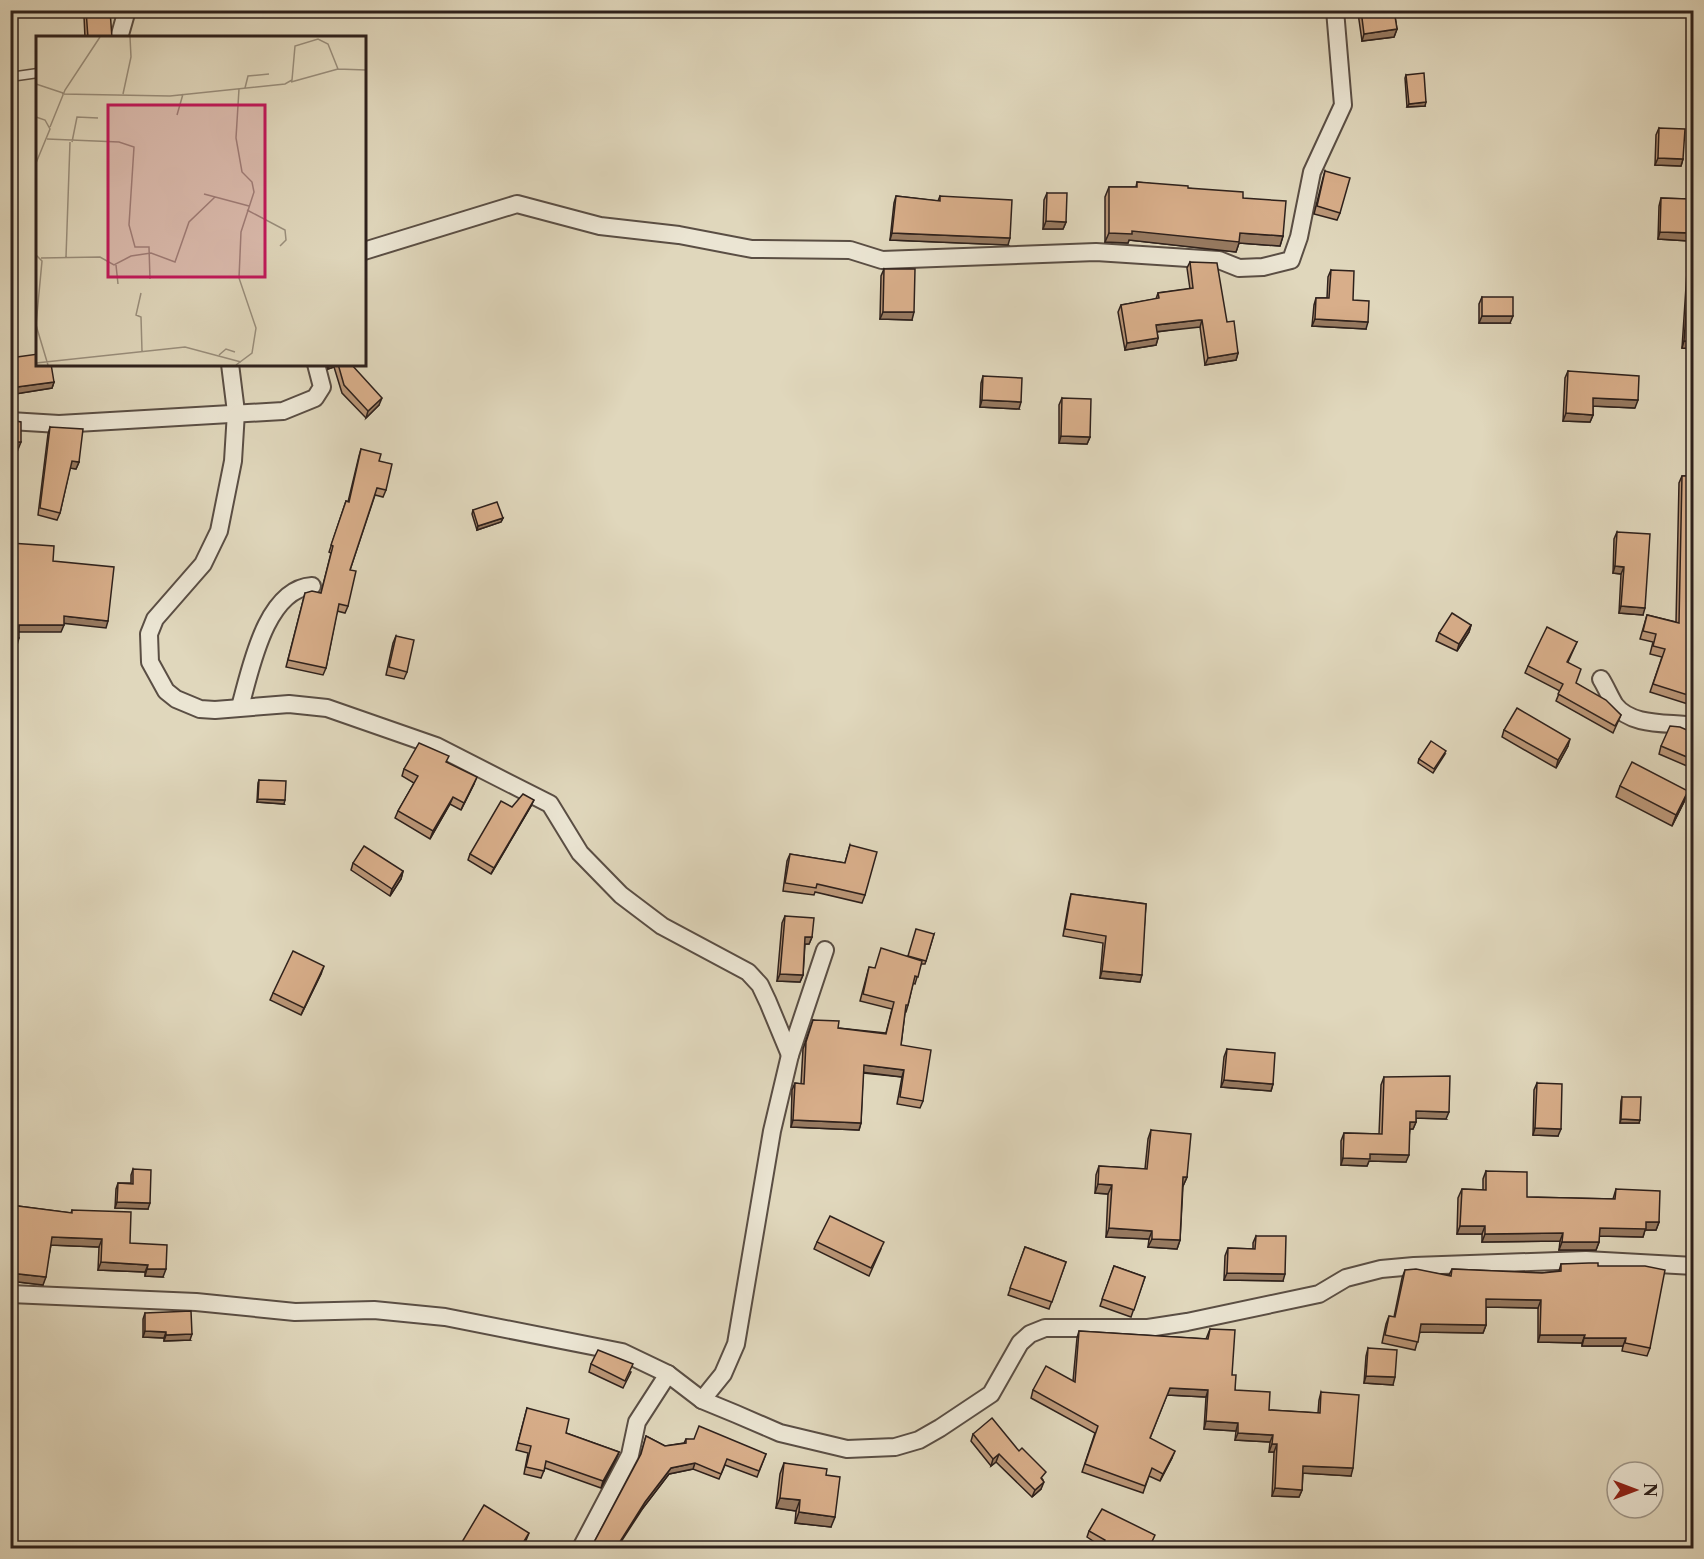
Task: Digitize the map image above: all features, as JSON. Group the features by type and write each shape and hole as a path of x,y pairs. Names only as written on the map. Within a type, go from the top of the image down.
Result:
{"street":[{"path":"120,36 127,10"},
{"path":"366,250 518,204 600,226 679,236 752,249 850,250 882,260 1096,252 1219,260 1239,268 1282,264 1291,260 1299,237 1312,172 1343,105 1335,10"},
{"path":"230,366 236,412 233,461 219,531 203,564 155,619 147,645 156,677 176,699 200,709 298,705 327,708 358,717 436,746 550,804 580,853 621,895 693,945 748,972 764,993 790,1055"},
{"path":"10,421 59,424 283,411 315,398 322,387 317,366"},
{"path":"240,707 260,636 284,598 312,586"},
{"path":"1602,679 1616,706 1630,715 1643,721 1694,726"},
{"path":"702,1400 723,1374 736,1344 771,1131 790,1055 825,950"},
{"path":"10,1294 196,1302 295,1312 374,1310 420,1313 622,1352 668,1374 702,1400 780,1433 847,1449 896,1447 919,1440 991,1394 1020,1343 1030,1334 1045,1328 1148,1328 1187,1322 1319,1294 1346,1278 1381,1269 1586,1260 1694,1266"},
{"path":"580,1548 630,1455 637,1422 668,1374"}],"lane":[{"path":"10,77 36,73"}],"building":[{"path":"86,10 110,10 112,36 88,36"},
{"path":"1361,10 1394,10 1397,29 1364,34"},
{"path":"1424,73 1426,102 1409,104 1406,75"},
{"path":"1659,128 1685,129 1683,159 1658,158"},
{"path":"1325,171 1350,178 1340,213 1317,206"},
{"path":"1690,176 1694,176 1694,341 1684,341 1692,233 1660,232 1661,198 1689,199"},
{"path":"1137,182 1243,192 1243,198 1286,201 1283,236 1240,233 1239,242 1132,231 1132,234 1109,233 1109,187 1137,187"},
{"path":"1047,193 1067,193 1066,222 1046,221"},
{"path":"896,196 940,201 940,196 1012,200 1010,238 892,233"},
{"path":"1190,262 1217,263 1227,322 1234,321 1238,353 1208,358 1202,320 1156,325 1158,338 1127,343 1121,305 1159,298 1158,293 1193,288"},
{"path":"884,269 915,269 914,312 883,312"},
{"path":"1331,270 1354,271 1353,300 1369,301 1368,322 1315,319 1316,298 1329,298"},
{"path":"1482,297 1513,297 1513,316 1482,316"},
{"path":"36,354 36,366 51,366 54,382 17,387 16,379 10,378 10,358"},
{"path":"339,366 353,366 382,398 368,411 344,385"},
{"path":"1568,371 1639,376 1638,400 1593,398 1593,415 1566,413"},
{"path":"983,376 1022,378 1021,402 982,400"},
{"path":"1062,398 1091,399 1090,437 1061,436"},
{"path":"10,420 21,422 21,442 10,442"},
{"path":"50,427 83,429 79,462 72,461 60,513 40,508"},
{"path":"361,449 381,454 379,461 392,464 386,490 377,488 350,570 356,571 348,606 339,604 326,668 288,660 305,593 312,591 321,593 333,546 331,545 346,501 349,502"},
{"path":"1682,476 1694,476 1694,697 1653,684 1665,649 1653,646 1656,634 1643,631 1647,615 1679,623"},
{"path":"497,502 503,518 478,526 473,510"},
{"path":"1617,532 1650,534 1645,608 1621,606 1624,567 1615,566"},
{"path":"10,543 54,546 53,561 114,567 108,621 64,616 64,625 19,625 19,638 10,638"},
{"path":"1452,613 1471,625 1459,644 1439,633"},
{"path":"1547,627 1577,642 1567,662 1581,669 1576,683 1606,700 1621,715 1615,726 1558,694 1563,684 1528,666"},
{"path":"396,636 414,640 407,672 389,667"},
{"path":"1517,708 1570,739 1558,760 1504,730"},
{"path":"1670,726 1680,727 1694,733 1694,760 1661,746"},
{"path":"1431,741 1446,751 1434,769 1419,759"},
{"path":"419,743 449,756 446,762 477,777 464,803 453,797 433,831 398,811 418,776 404,769"},
{"path":"1632,762 1688,791 1676,815 1620,786"},
{"path":"259,780 286,781 285,800 258,799"},
{"path":"523,794 534,800 494,868 470,854 501,801 512,807"},
{"path":"850,845 877,852 865,895 817,884 816,888 785,883 790,854 845,863"},
{"path":"364,846 403,871 392,889 353,863"},
{"path":"1071,894 1146,904 1142,975 1102,971 1106,936 1065,929"},
{"path":"785,916 814,918 812,937 805,937 803,975 780,974"},
{"path":"916,929 934,934 926,961 908,956"},
{"path":"881,948 922,961 918,977 915,976 908,1005 906,1005 901,1045 931,1050 923,1101 900,1097 904,1070 864,1065 861,1123 793,1120 795,1083 804,1084 806,1042 813,1020 839,1021 838,1028 886,1034 894,1002 863,994 869,967 875,968"},
{"path":"293,951 324,966 304,1008 273,993"},
{"path":"1227,1049 1275,1053 1273,1084 1224,1080"},
{"path":"1450,1076 1449,1112 1416,1111 1416,1122 1410,1122 1409,1155 1370,1154 1370,1159 1343,1158 1344,1133 1382,1134 1384,1077"},
{"path":"1537,1083 1562,1084 1561,1129 1535,1128"},
{"path":"1622,1097 1641,1097 1640,1120 1621,1119"},
{"path":"1151,1130 1191,1134 1187,1177 1183,1177 1180,1240 1152,1239 1152,1231 1109,1228 1112,1185 1098,1184 1099,1166 1147,1169"},
{"path":"133,1169 151,1170 150,1203 117,1202 118,1183 133,1184"},
{"path":"1486,1171 1527,1172 1527,1197 1615,1199 1616,1189 1660,1191 1659,1222 1646,1222 1646,1229 1600,1228 1599,1242 1562,1242 1563,1233 1485,1234 1485,1226 1460,1226 1462,1189 1486,1190"},
{"path":"10,1205 72,1213 72,1210 131,1212 130,1243 167,1245 166,1269 147,1269 148,1265 101,1262 102,1239 52,1237 46,1277 10,1273 15,1235 10,1235"},
{"path":"830,1216 884,1242 871,1268 817,1242"},
{"path":"1256,1236 1286,1236 1285,1274 1227,1273 1228,1248 1255,1249"},
{"path":"1025,1247 1066,1262 1052,1302 1010,1288"},
{"path":"1598,1263 1598,1266 1645,1266 1665,1270 1650,1348 1625,1343 1626,1338 1540,1335 1541,1300 1486,1299 1486,1325 1421,1324 1418,1342 1385,1335 1389,1316 1395,1317 1405,1270 1416,1269 1451,1276 1452,1269 1542,1273 1561,1271 1561,1264"},
{"path":"1114,1266 1145,1277 1134,1310 1102,1299"},
{"path":"191,1311 192,1334 166,1335 166,1332 145,1331 145,1313"},
{"path":"1210,1329 1235,1330 1232,1375 1236,1375 1235,1390 1270,1392 1269,1410 1320,1413 1321,1392 1359,1395 1353,1468 1303,1466 1302,1490 1275,1488 1277,1444 1272,1444 1273,1435 1238,1433 1238,1423 1206,1421 1208,1390 1170,1388 1150,1438 1175,1451 1163,1474 1152,1468 1145,1486 1085,1464 1098,1426 1033,1390 1046,1366 1075,1382 1079,1331 1208,1339"},
{"path":"1368,1348 1397,1350 1395,1377 1366,1376"},
{"path":"598,1350 633,1364 625,1381 591,1364"},
{"path":"527,1408 569,1419 566,1433 619,1452 603,1481 546,1461 544,1471 526,1467 531,1446 518,1443"},
{"path":"992,1418 1019,1451 1022,1448 1046,1472 1041,1478 1044,1482 1035,1490 999,1454 993,1459 973,1434"},
{"path":"699,1426 766,1454 759,1471 727,1459 721,1474 695,1463 671,1468 645,1502 616,1548 591,1548 641,1454 646,1436 665,1446 686,1443 686,1439 694,1439"},
{"path":"784,1463 827,1469 826,1475 840,1477 835,1517 799,1512 800,1500 780,1498"},
{"path":"484,1505 529,1533 520,1548 473,1548 462,1542"},
{"path":"1102,1509 1155,1535 1149,1548 1101,1548 1105,1540 1089,1531"}]}
